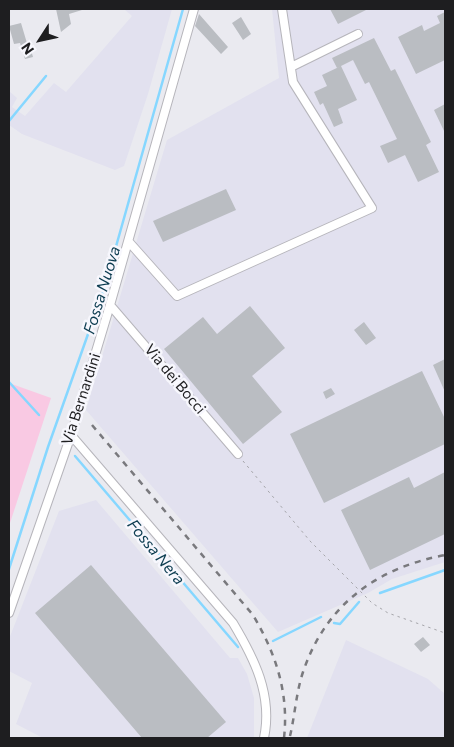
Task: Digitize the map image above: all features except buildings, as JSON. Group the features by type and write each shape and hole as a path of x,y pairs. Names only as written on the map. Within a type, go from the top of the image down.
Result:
{"street":[{"name":"Via Bernardini","path":"9,613 70,435 110,306 194,9"},
{"path":"129,242 177,296 372,208 293,82 282,9"},
{"path":"291,68 358,34"},
{"name":"Via dei Bocci","path":"110,306 238,454"},
{"path":"70,435 233,623 254,657 262,686 266,712 264,738"}],"path":[{"path":"238,454 310,541 372,602 388,613 445,632"}],"shaded area":[{"path":"124,9 172,9 148,94 124,166 115,170 22,134 9,125 9,91 17,98 12,107 25,116 54,83 66,92 132,16"},
{"path":"272,9 445,9 445,562 392,579 368,593 278,632 86,410 167,140 279,78"},
{"path":"9,383 51,398 9,526"},
{"path":"96,500 230,658 238,658 247,674 254,698 254,738 43,738 16,724 32,683 9,671 9,639 59,511"},
{"path":"346,640 428,679 445,694 445,738 307,738"}],"waterway":[{"name":"Fossa Nuova","path":"9,569 48,447 104,289 183,9"},
{"path":"9,121 46,76"},
{"name":"Fossa Nera","path":"9,382 39,415"},
{"name":"Fossa Nera","path":"75,456 238,647"},
{"name":"Fossa Nera","path":"380,593 445,570"},
{"name":"Fossa Nera","path":"334,623 340,624 359,602"},
{"name":"Fossa Nera","path":"273,641 321,617"}],"railway":[{"path":"92,425 253,615 268,644 279,674 284,705 284,738"},
{"path":"290,736 303,672 313,648 325,627 340,609 357,593 397,569 445,555"}]}
